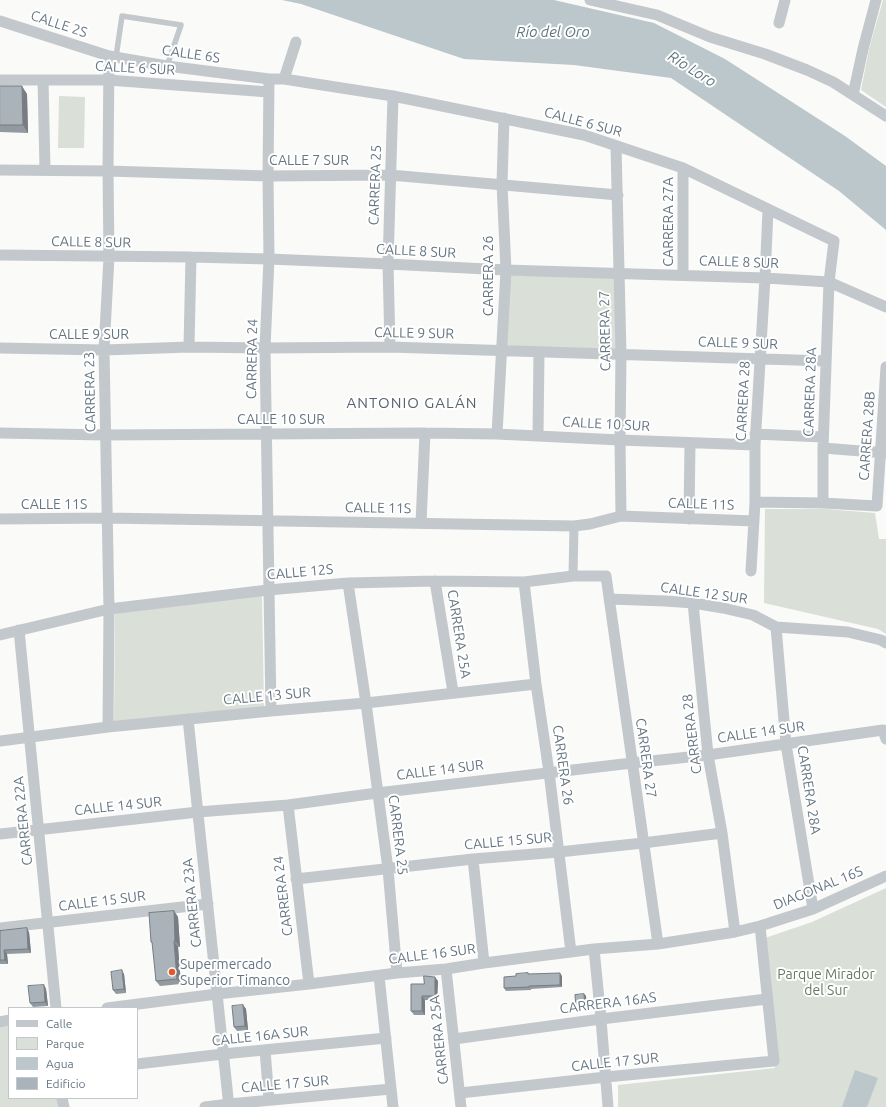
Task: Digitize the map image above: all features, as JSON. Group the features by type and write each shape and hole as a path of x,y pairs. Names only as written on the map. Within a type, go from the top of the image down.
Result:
{"street":[{"path":"590,0 657,15 710,37 765,54 807,70 833,82 886,116"},
{"path":"779,22 785,0"},
{"path":"853,95 876,0"},
{"name":"CALLE 2S","path":"0,21 113,56"},
{"path":"284,79 296,42"},
{"name":"CALLE 6S","path":"113,56 167,66 269,79"},
{"name":"CARRERA 23","path":"108,727 109,610 104,350 109,257 108,80 113,56"},
{"name":"CALLE 6 SUR","path":"269,79 284,79 393,96 584,135 683,168 834,242 830,282"},
{"name":"CARRERA 24","path":"269,79 269,259 265,348 271,710"},
{"name":"CALLE 6 SUR","path":"0,80 108,80 269,92"},
{"path":"43,80 45,170"},
{"name":"CARRERA 25","path":"390,347 388,264 393,96"},
{"name":"CARRERA 26","path":"497,434 506,270 502,184 504,118"},
{"name":"CARRERA 27","path":"616,146 621,354 620,516"},
{"name":"CARRERA 27A","path":"683,168 683,275"},
{"name":"CALLE 7 SUR","path":"0,170 108,171 268,176 390,175 618,195"},
{"name":"CARRERA 28","path":"751,571 755,502 755,434 768,210"},
{"name":"CALLE 8 SUR","path":"0,255 269,259 506,270 765,278 830,282 886,306"},
{"path":"189,347 191,257"},
{"name":"CARRERA 28A","path":"823,503 823,437 830,282"},
{"name":"CALLE 9 SUR","path":"0,348 104,350 189,347 390,347 826,361"},
{"path":"538,435 539,352"},
{"name":"CARRERA 28B","path":"823,503 877,506 883,453 886,367"},
{"name":"CALLE 10 SUR","path":"0,433 106,435 497,434 755,445"},
{"path":"421,523 425,433"},
{"path":"755,434 823,437"},
{"path":"689,519 690,443"},
{"path":"823,448 883,453"},
{"path":"755,502 823,503"},
{"name":"CALLE 11S","path":"0,519 107,518 574,526 590,524 620,516 754,521"},
{"path":"572,576 574,526"},
{"name":"CALLE 12S","path":"0,635 109,610 268,590 348,583 435,581 524,582 572,576 606,576"},
{"name":"CARRERA 27","path":"606,576 658,944"},
{"name":"CARRERA 25A","path":"435,581 453,692"},
{"name":"CARRERA 26","path":"524,582 571,952"},
{"name":"CARRERA 25","path":"348,583 366,702 388,869 397,973"},
{"name":"CALLE 12 SUR","path":"609,599 665,601 723,608 753,615 776,627 848,632 881,640 886,643"},
{"name":"CARRERA 28","path":"693,604 708,755 722,833 735,932"},
{"name":"CARRERA 28A","path":"776,627 786,744 813,909"},
{"name":"CARRERA 22A","path":"19,630 56,1007"},
{"name":"CALLE 13 SUR","path":"0,741 108,727 536,684"},
{"name":"CARRERA 23A","path":"188,719 229,1105"},
{"name":"CALLE 14 SUR","path":"0,834 198,812 288,805 632,762 708,755 786,744 884,735"},
{"name":"CARRERA 24","path":"288,805 309,984"},
{"name":"CALLE 15 SUR","path":"296,880 473,859 559,852 722,833"},
{"path":"473,859 484,963"},
{"name":"DIAGONAL 16S","path":"760,926 813,909 886,876"},
{"name":"CALLE 15 SUR","path":"0,928 208,904"},
{"path":"760,926 767,998"},
{"name":"CALLE 16 SUR","path":"127,1007 217,994 397,973 446,969 594,949 658,944 735,932 760,926"},
{"path":"594,949 608,1107"},
{"name":"CARRERA 25A","path":"446,969 461,1107"},
{"path":"379,976 393,1107"},
{"name":"CARRERA 16AS","path":"454,1039 767,998"},
{"name":"CALLE 17 SUR","path":"460,1093 606,1077 774,1062 767,998"},
{"name":"CALLE 16A SUR","path":"138,1064 386,1038"},
{"path":"265,1050 269,1100"},
{"name":"CALLE 17 SUR","path":"205,1107 391,1089"}],"lane":[{"path":"113,56 122,16 181,25 167,66"}],"green space":[{"path":"883,0 886,0 886,107 861,90 869,49"},
{"path":"59,96 85,97 84,148 58,148"},
{"path":"506,270 619,274 621,354 502,351"},
{"path":"765,509 826,509 875,513 879,539 886,539 886,634 878,629 764,603"},
{"path":"262,595 264,707 114,722 115,613"},
{"name":"Parque Mirador del Sur","path":"886,888 886,1107 618,1107 618,1085 775,1068 762,939 812,922"},
{"path":"8,1023 8,1099 58,1099 60,1107 0,1107 0,1024"}],"water":[{"name":"Río del Oro","path":"282,0 554,0 654,23 725,59 845,136 886,166 886,230 839,191 671,78 574,65 464,59 301,4"},
{"path":"855,1070 878,1078 867,1107 842,1107"}],"building":[{"path":"0,86 22,86 23,125 0,125"},
{"path":"174,911 174,941 177,979 156,981 149,913"},
{"path":"27,928 28,949 4,950 5,960 0,960 0,931"},
{"path":"122,970 124,989 113,990 111,972"},
{"path":"528,973 560,973 560,985 504,988 504,977"},
{"path":"424,976 435,977 435,996 422,996 422,1011 411,1011 411,984 424,984"},
{"path":"44,985 45,1002 30,1003 28,986"},
{"path":"584,994 585,1006 576,1007 575,995"},
{"path":"243,1005 245,1026 234,1027 232,1006"}],"place":[{"name":"Supermercado Superior Timanco","path":"172,972"}],"district":[{"name":"ANTONIO GALÁN","path":"412,403"}],"water label":[{"name":"Río Loro","path":"692,69"}]}
